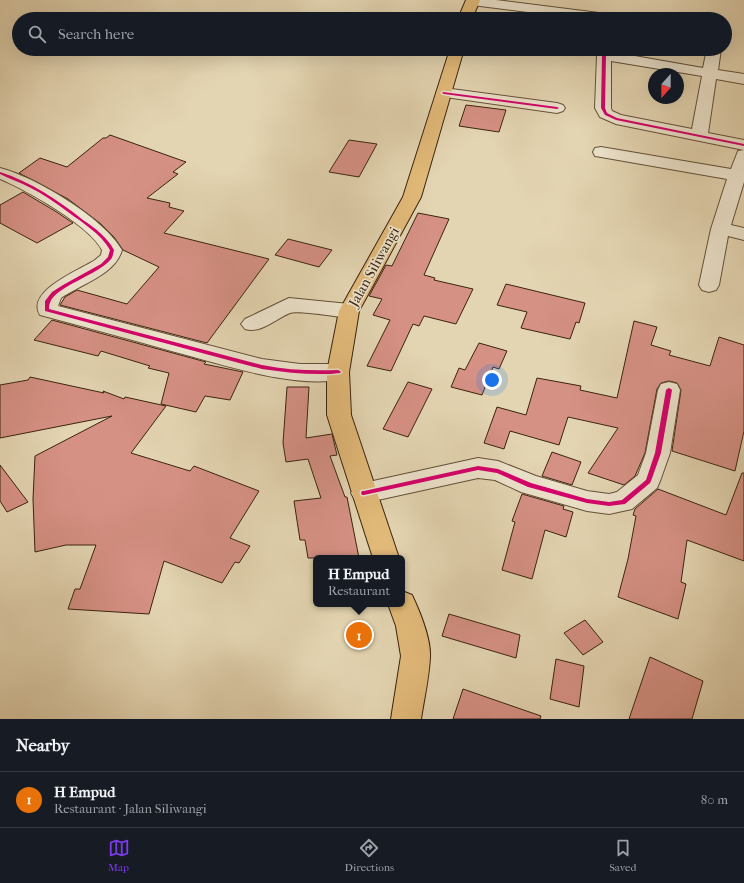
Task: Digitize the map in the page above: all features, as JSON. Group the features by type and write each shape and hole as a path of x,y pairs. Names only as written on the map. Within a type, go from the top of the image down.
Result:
{"main road":[{"path":"468,12 472,1"},
{"name":"Jalan Siliwangi","path":"385,555 339,415 338,372 349,311 412,198 455,56"},
{"path":"403,607 416,656 408,718"}],"street":[{"path":"472,1 559,12"},
{"path":"605,56 603,108 606,114 616,119 744,145"},
{"path":"624,56 710,74 744,79"},
{"path":"699,136 713,56"},
{"path":"444,93 557,108"},
{"path":"601,152 741,176"},
{"path":"709,285 720,229 741,176 744,155"},
{"path":"0,173 34,188 97,230 107,240 112,250 111,256 105,262 79,279 66,285 47,300 45,305 47,310 269,368 308,373 338,372"},
{"path":"720,229 744,234"},
{"path":"252,324 289,305 349,311"},
{"path":"364,493 478,468 498,471 530,485 587,501 609,504 623,502 648,481 658,453 669,390"}],"building":[{"path":"466,105 506,110 499,132 459,126"},
{"path":"110,135 186,162 173,172 178,174 147,198 170,203 169,207 184,211 164,233 269,259 207,343 60,305 65,297 77,290 127,304 159,267 123,250 114,237 101,224 68,199 19,173 40,158 67,167 103,138"},
{"path":"349,140 377,144 359,177 329,172"},
{"path":"23,192 73,223 37,243 0,223 0,205"},
{"path":"418,213 449,219 424,275 435,278 434,280 473,289 456,324 424,316 419,326 413,324 391,371 367,366 390,320 373,315 382,299 369,296 386,265 392,266"},
{"path":"288,239 332,250 319,267 275,255"},
{"path":"506,284 585,303 579,323 576,322 570,339 521,328 527,312 497,305"},
{"path":"52,320 206,362 204,364 243,372 230,400 205,396 196,412 161,404 169,373 148,368 150,366 101,351 98,356 34,340"},
{"path":"634,321 657,327 651,345 671,351 669,355 710,366 719,337 744,345 744,431 735,471 672,451 681,390 677,383 669,381 661,383 657,389 645,453 635,476 624,485 588,473 618,428 568,417 559,445 510,431 504,449 484,443 497,407 526,415 537,378 581,386 580,390 617,398"},
{"path":"479,343 507,351 499,369 493,367 482,395 451,387 459,368 465,370"},
{"path":"30,377 104,393 103,391 124,399 125,397 166,406 131,453 190,471 194,466 259,491 230,538 250,546 239,563 235,562 222,583 164,561 149,614 68,609 75,589 80,589 96,545 66,545 35,552 33,499 35,456 112,416 0,438 0,385 28,380"},
{"path":"408,382 432,389 408,437 383,429"},
{"path":"287,387 309,387 306,438 332,434 337,455 330,456 345,497 347,497 358,555 313,555 313,558 308,558 305,540 300,540 294,501 321,498 308,459 286,462 283,443"},
{"path":"552,452 581,462 572,485 542,476"},
{"path":"0,465 28,502 7,512 0,501"},
{"path":"742,473 744,473 744,561 687,540 681,582 686,584 678,619 618,597 628,559 636,516 633,515 635,509 658,489 726,515"},
{"path":"522,494 564,506 563,509 573,512 566,537 545,530 532,579 502,570 515,522 512,521"},
{"path":"449,614 520,635 516,658 442,636"},
{"path":"585,620 603,642 583,655 564,633"},
{"path":"650,657 703,681 692,719 629,719"},
{"path":"556,659 584,666 579,707 550,699"},
{"path":"463,689 541,716 540,719 453,719"}],"cycle path":[{"path":"604,56 603,108 606,114 616,119 744,145"},
{"path":"444,93 557,108"},
{"path":"0,173 34,188 64,207 101,236 109,244 112,250 110,258 102,265 54,293 47,301 47,310 262,367 300,372 338,372"},
{"path":"364,493 478,468 498,471 530,485 587,501 609,504 623,502 648,481 658,453 669,390"}],"place":[{"name":"H Empud","path":"359,635"}]}
